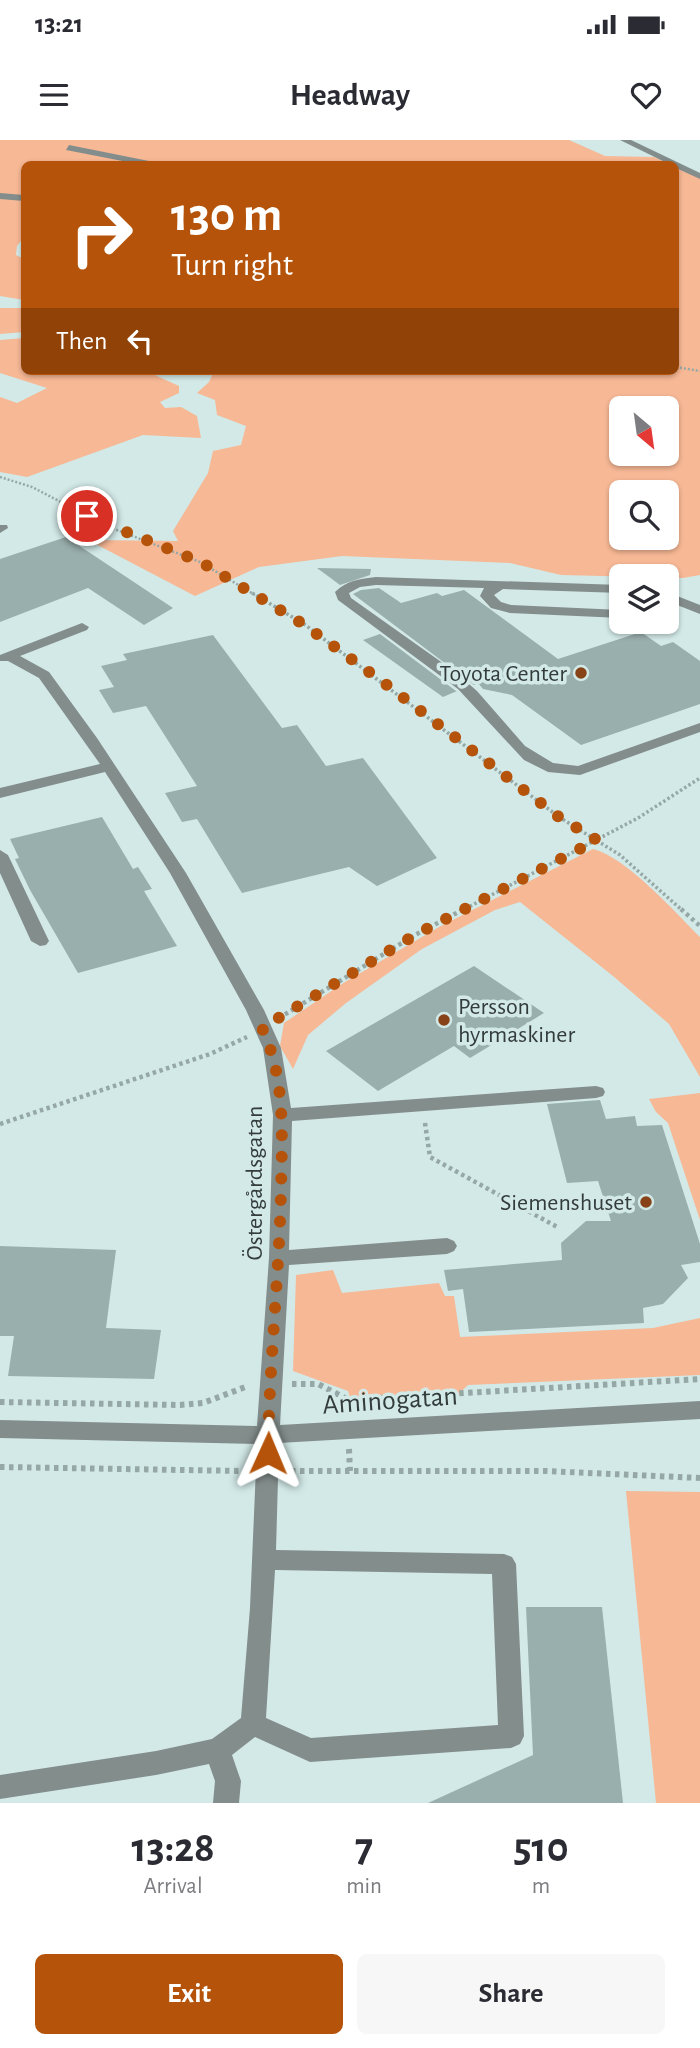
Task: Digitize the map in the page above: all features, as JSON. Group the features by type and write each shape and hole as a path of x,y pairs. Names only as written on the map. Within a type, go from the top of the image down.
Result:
{"street":[{"path":"624,140 669,161"},
{"path":"69,148 134,161"},
{"path":"679,166 700,176"},
{"path":"679,178 700,176"},
{"path":"0,196 21,198"},
{"path":"609,589 376,581 357,583 342,592 345,600 428,658 465,688 509,738 530,757 547,766 564,771 580,770 700,727"},
{"path":"501,585 490,590 487,596 496,605 510,609 609,613"},
{"path":"679,601 700,611"},
{"path":"679,612 700,611"},
{"path":"5,658 82,627"},
{"name":"Östergårdsgatan","path":"5,658 44,675 108,767 178,873 272,1048 283,1115 279,1258 253,1724"},
{"path":"0,793 108,767"},
{"path":"0,855 40,942"},
{"path":"283,1115 596,1091"},
{"path":"279,1258 447,1246"},
{"name":"Aminogatan","path":"0,1429 268,1435 700,1410"},
{"path":"0,1787 102,1772 218,1750 253,1724 310,1750 511,1736 504,1564 264,1560"},
{"path":"218,1750 228,1781 226,1803"}],"path":[{"path":"679,368 700,371"},
{"path":"0,477 32,487 109,527 174,551 223,574 303,624 559,817 597,840 642,873 700,926"},
{"path":"0,1124 240,1042 415,935 638,818 700,778"},
{"path":"423,1103 430,1157 559,1228"},
{"path":"0,1402 94,1406 203,1403 244,1387 270,1384 318,1384 347,1399 363,1399 700,1379"},
{"path":"0,1467 545,1471 700,1478"}],"shaded area":[{"path":"0,140 569,140 605,156 654,157 663,161 21,161 21,241 16,255 21,258 21,300 0,296"},
{"path":"679,168 700,178 700,575 679,578 679,564 609,564 609,576 561,575 510,563 342,556 259,567 195,596 88,540 178,541 173,531 208,473 213,451 241,445 246,426 217,415 215,400 197,393 212,375 679,375"},
{"path":"0,308 21,308 21,332 0,334"},
{"path":"21,338 21,375 155,375 179,386 179,393 160,402 165,408 181,407 197,416 201,438 143,435 27,477 0,472 0,397 17,403 47,388 0,373 0,340"},
{"path":"593,849 606,854 635,874 700,937 700,1077 669,1024 520,902 495,910 422,949 346,1003 308,1035 293,1069 280,1046 284,1023 345,982 439,927"},
{"path":"700,1093 700,1220 668,1123 656,1112 649,1099"},
{"path":"333,1270 342,1293 439,1283 445,1296 454,1296 460,1337 653,1328 700,1318 700,1375 468,1385 448,1404 355,1412 348,1391 293,1371 296,1275"},
{"path":"626,1491 700,1492 700,1803 656,1803"}],"building":[{"path":"66,537 173,608 144,625 88,588 0,622 0,559"},
{"path":"317,568 371,569 370,575 340,585"},
{"name":"Toyota Center","path":"379,588 401,603 437,593 442,596 464,590 558,659 635,634 644,634 661,646 673,642 700,661 700,704 581,745 512,695 483,689 478,683 474,685 353,594"},
{"path":"380,634 457,691 443,697 363,640"},
{"path":"213,635 282,728 297,725 326,766 363,758 437,858 377,886 349,867 242,893 197,819 182,822 165,793 197,786 146,706 113,713 99,690 114,687 101,666 127,660 123,654"},
{"path":"102,817 133,869 138,867 152,889 144,891 177,946 78,973 30,890 15,859 19,858 10,839"},
{"path":"474,966 544,1013 470,1058 454,1046 378,1091 326,1051"},
{"name":"Siemenshuset","path":"600,1100 606,1119 635,1116 637,1126 662,1125 700,1244 700,1262 681,1265 688,1278 663,1304 643,1308 644,1323 469,1332 463,1289 448,1291 444,1270 562,1260 561,1243 586,1221 611,1221 598,1181 567,1183 547,1104"},
{"path":"0,1246 116,1250 106,1328 161,1330 154,1379 8,1376 14,1336 0,1336"},
{"path":"526,1607 602,1607 623,1803 428,1803 533,1755"}],"place":[{"name":"Toyota Center","path":"581,673"},
{"name":"Persson hyrmaskiner","path":"444,1020"},
{"name":"Siemenshuset","path":"646,1202"}],"route":[{"path":"87,516 201,562 303,624 559,817 597,840 415,935 262,1028 272,1048 283,1115 279,1258 268,1413 268,1453"}]}
